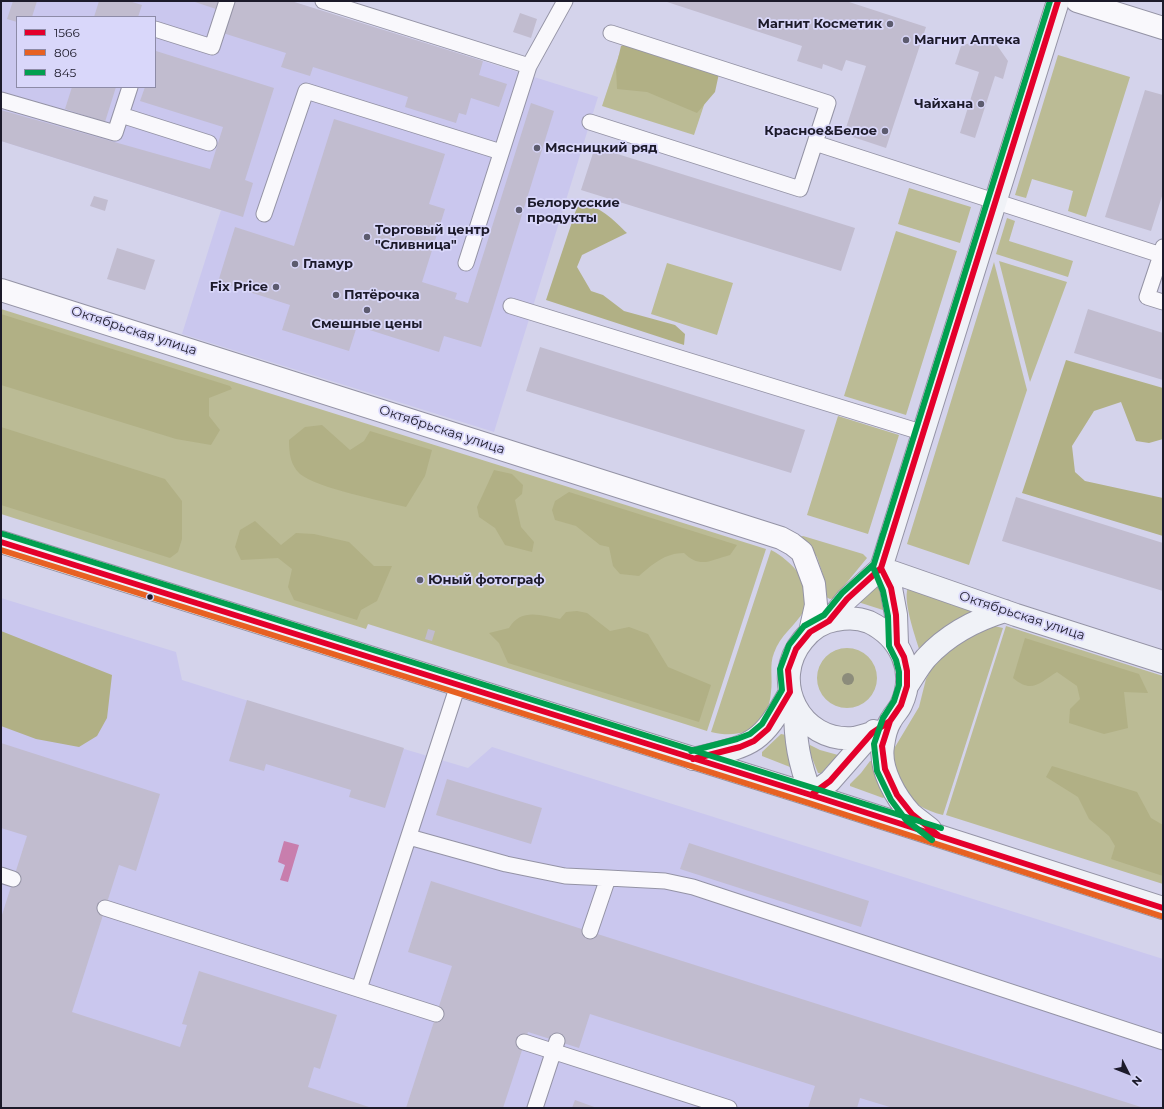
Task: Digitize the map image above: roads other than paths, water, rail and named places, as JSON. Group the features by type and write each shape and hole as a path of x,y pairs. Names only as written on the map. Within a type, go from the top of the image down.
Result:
{"street":[{"path":"810,795 802,772 795,738 788,670 796,649 810,632 829,621 847,599 881,568 997,202 1058,1"},
{"path":"1077,1 1163,28"},
{"name":"Октябрьская улица","path":"1,290 781,538 802,552 814,584 816,605 810,632"},
{"path":"1,542 810,795 1163,908"},
{"path":"881,568 891,588 896,615 897,644"},
{"name":"Октябрьская улица","path":"881,568 1005,611 1163,662"},
{"path":"939,836 912,814 897,795 885,770 882,746 890,721 901,705 907,686 926,658 958,630 980,618 1005,611"},
{"path":"829,621 848,618 867,621 884,630 897,644 904,657 907,672 907,686"},
{"path":"792,700 806,721 820,731 831,735 854,738 872,733"},
{"path":"693,759 740,747 754,741 768,729 792,700"},
{"path":"810,795 830,781 872,733 890,721"}],"lane":[{"path":"156,29 212,47 227,1"},
{"path":"323,1 528,66"},
{"path":"466,263 528,66 565,1"},
{"path":"590,122 800,189 828,103 611,33"},
{"path":"1,100 115,132 130,88"},
{"path":"264,214 306,91 501,152"},
{"path":"121,115 209,143"},
{"path":"815,143 997,202 1162,251 1147,297 1163,302"},
{"path":"511,306 924,432"},
{"path":"359,989 458,685"},
{"path":"409,837 506,864 565,876 665,881 693,887 1163,1042"},
{"path":"590,931 608,878"},
{"path":"105,908 436,1014"},
{"path":"524,1042 555,1046 729,1108"},
{"path":"535,1108 555,1046"}],"place":[{"name":"Магнит Косметик","path":"890,24"},
{"name":"Магнит Аптека","path":"906,40"},
{"name":"Чайхана","path":"981,104"},
{"name":"Красное&Белое","path":"885,131"},
{"name":"Мясницкий ряд","path":"537,148"},
{"name":"Белорусские продукты","path":"519,210"},
{"name":"Торговый центр \"Сливница\"","path":"367,237"},
{"name":"Гламур","path":"295,264"},
{"name":"Fix Price","path":"276,287"},
{"name":"Пятёрочка","path":"336,295"},
{"name":"Смешные цены","path":"367,310"},
{"name":"Юный фотограф","path":"420,580"}]}
